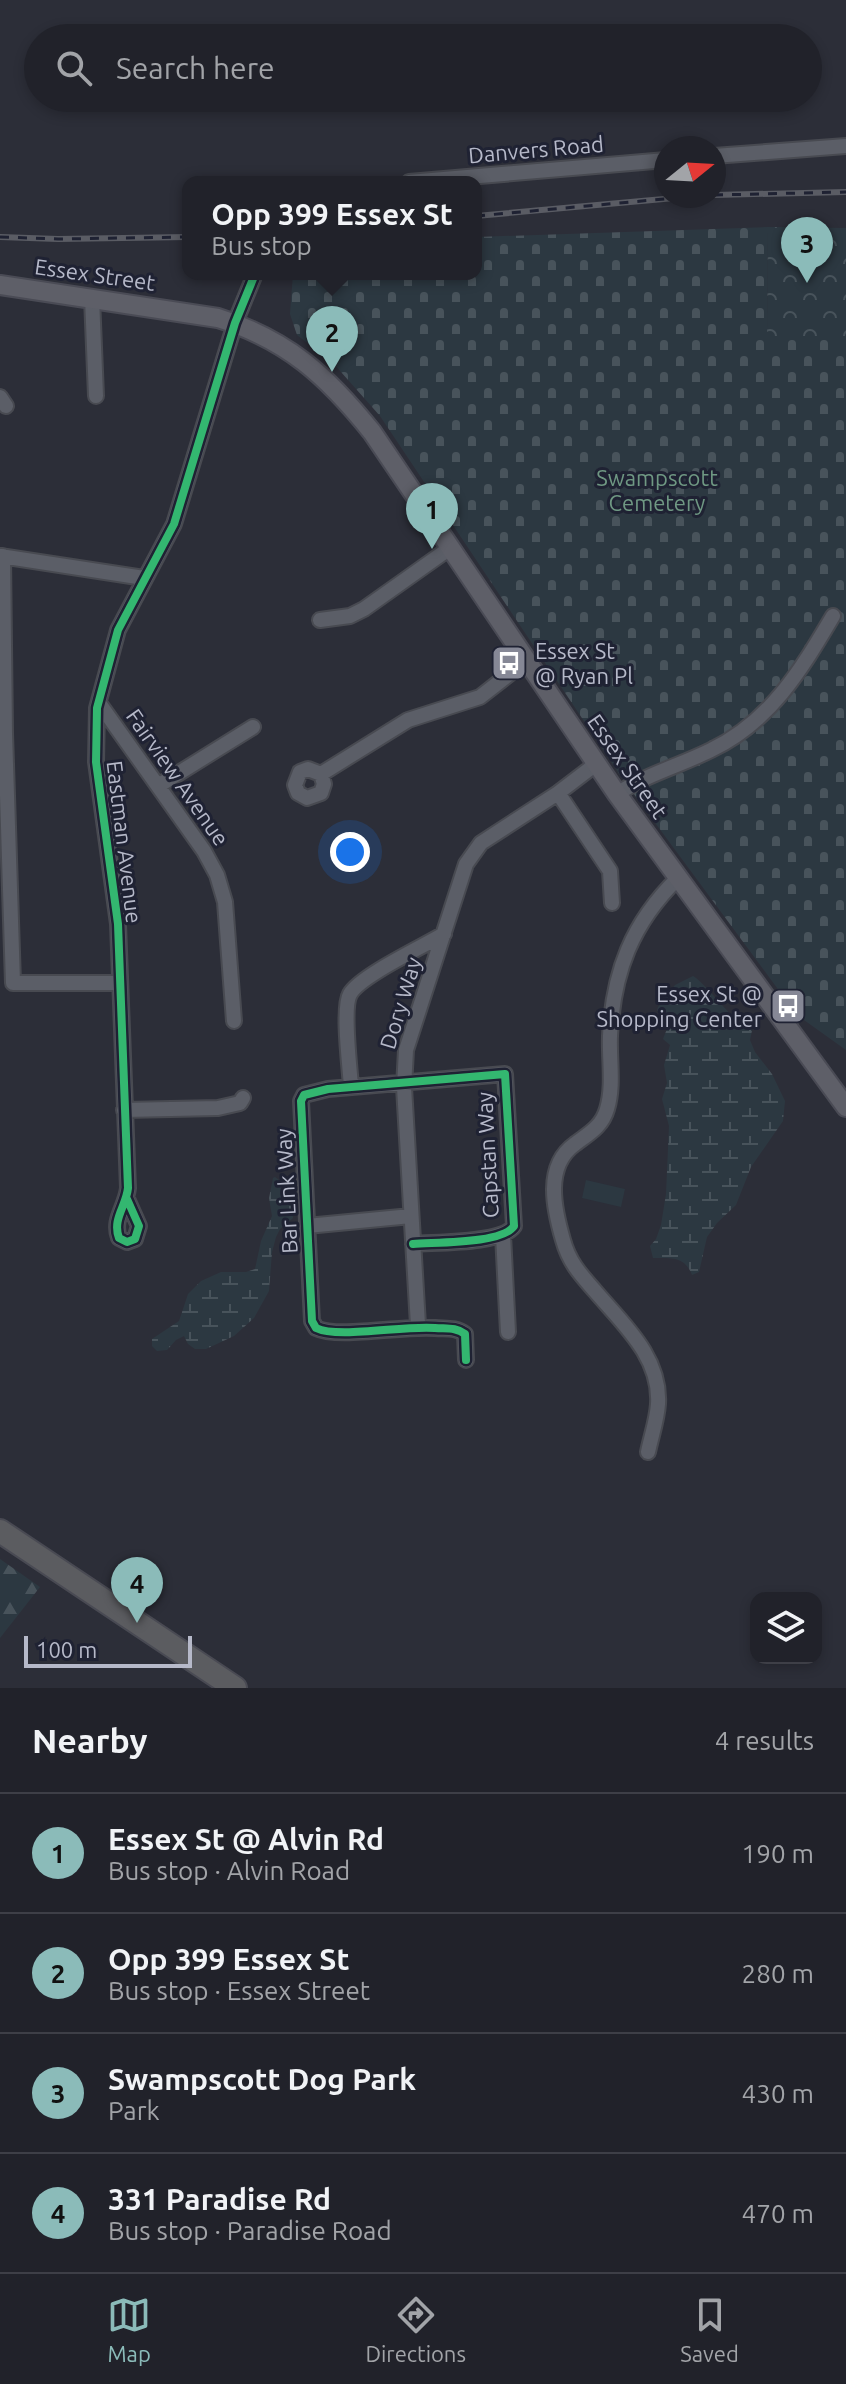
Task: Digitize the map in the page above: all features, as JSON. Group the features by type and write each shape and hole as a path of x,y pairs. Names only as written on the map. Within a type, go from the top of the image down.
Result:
{"highway":[{"path":"0,1531 235,1688"}],"main road":[{"name":"Essex Street","path":"0,285 184,311 235,323 283,345 344,399 372,432 617,794 846,1107"}],"street":[{"path":"726,155 846,146"},
{"name":"Danvers Road","path":"479,176 654,161"},
{"path":"235,323 253,280"},
{"path":"92,298 96,396"},
{"name":"Eastman Avenue","path":"127,1199 120,983 113,879 96,762 99,703 118,630 174,524 235,323"},
{"path":"320,620 350,616 364,609 450,548"},
{"path":"120,983 13,983 1,556 144,578"},
{"path":"617,794 647,776 714,749 755,722 793,682 833,616"},
{"path":"321,774 408,720 480,697 526,661"},
{"name":"Fairview Avenue","path":"99,703 204,851 221,886 227,918 234,1021"},
{"path":"158,786 253,727"},
{"name":"Dory Way","path":"418,1325 403,1084 412,1026 453,902 473,853 481,843 596,764"},
{"path":"558,793 610,871 612,903"},
{"path":"648,1452 658,1406 656,1374 636,1340 569,1259 560,1228 554,1179 561,1157 595,1129 605,1114 610,1094 611,1024 622,962 655,901 678,878"},
{"path":"351,1087 347,1016 351,993 365,980 444,934"},
{"name":"Capstan Way","path":"403,1084 505,1074 514,1226 503,1235"},
{"name":"Bar Link Way","path":"403,1084 318,1091 304,1095 301,1101 310,1312 316,1328 323,1332 418,1325"},
{"path":"124,1110 218,1108 240,1103 243,1098"},
{"name":"Bar Link Way","path":"307,1226 411,1216"},
{"path":"413,1244 503,1235 508,1332"},
{"path":"418,1325 461,1330 465,1334 466,1360"}],"green space":[{"name":"Swampscott Cemetery","path":"768,227 767,337 846,338 846,1050 797,1015 622,778 380,416 333,363 297,335 290,314 293,280 482,280 482,237"},
{"path":"768,227 846,228 846,338 767,338"},
{"path":"693,976 736,1019 751,1018 754,1021 750,1040 785,1101 783,1121 751,1167 736,1205 707,1237 699,1272 692,1275 681,1261 653,1258 650,1246 661,1225 666,1194 669,1126 662,1099 667,1083 664,1065 670,1045 663,1039 670,1021 665,1013 657,1011 675,985"},
{"path":"275,1177 279,1180 282,1194 290,1197 293,1218 276,1237 269,1291 254,1318 234,1336 206,1349 195,1349 184,1336 167,1350 157,1351 152,1346 152,1339 179,1321 188,1294 201,1281 221,1272 255,1269 261,1241 272,1216 269,1198"},
{"path":"586,1180 625,1189 621,1207 582,1198"},
{"path":"0,1559 40,1587 0,1638"}],"railway":[{"path":"726,195 846,192"},
{"path":"482,215 654,200"},
{"path":"0,237 182,237"}],"cycle path":[{"path":"127,1199 139,1226 135,1239 127,1242 119,1238 117,1231 128,1188 118,924 96,762 97,708 118,630 174,524 235,323 253,280"},
{"path":"413,1244 483,1239 507,1232 514,1226 505,1074 328,1089 304,1095 301,1101 312,1321 316,1328 340,1332 454,1329 465,1334 466,1360"}],"place":[{"name":"Swampscott Dog Park","path":"807,283"},
{"name":"Opp 399 Essex St","path":"332,372"},
{"name":"Essex St @ Alvin Rd","path":"432,549"},
{"name":"Essex St @ Ryan Pl","path":"509,663"},
{"name":"Essex St @ Shopping Center","path":"788,1006"},
{"name":"331 Paradise Rd","path":"137,1623"}]}
